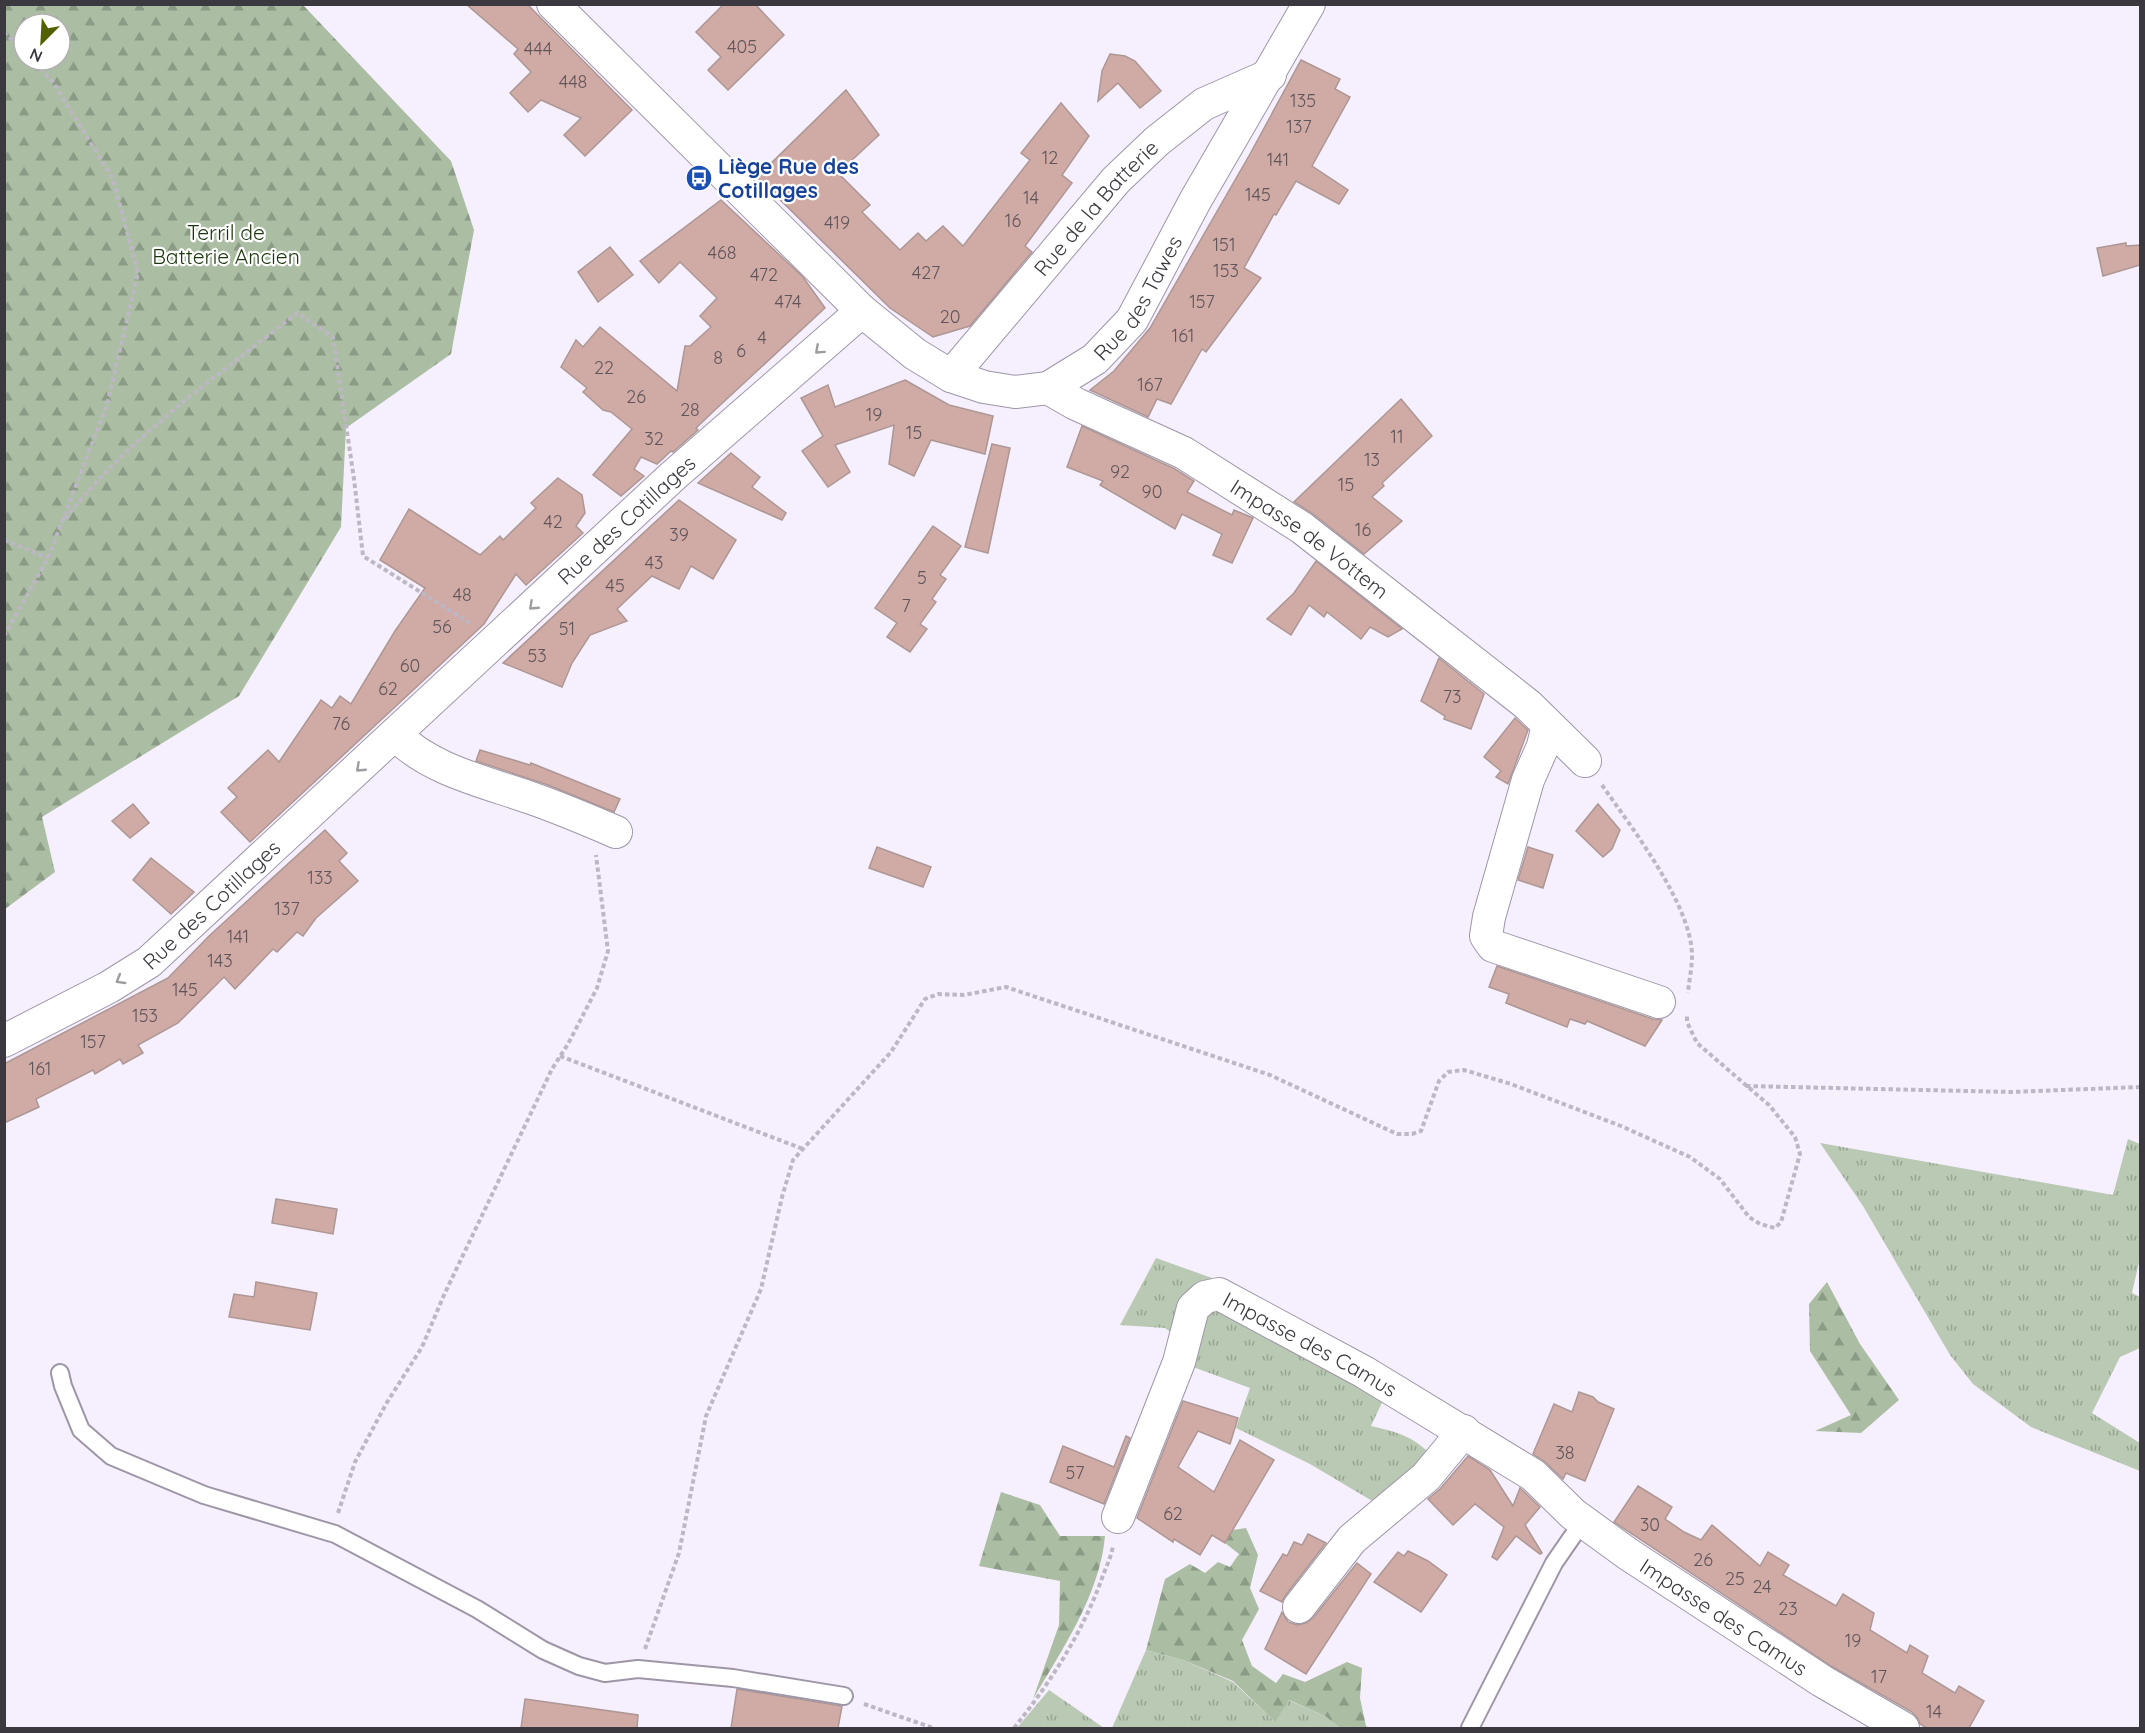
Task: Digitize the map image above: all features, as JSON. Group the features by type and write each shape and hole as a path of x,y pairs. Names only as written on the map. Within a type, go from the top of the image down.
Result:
{"street":[{"name":"Rue des Tawes","path":"554,4 862,311 915,354 951,376 984,387 1015,392 1048,388 1095,359 1132,320 1196,201 1309,4"},
{"name":"Rue de la Batterie","path":"951,376 1116,180 1157,141 1204,104 1270,75"},
{"name":"Rue des Cotillages","path":"4,1041 109,987 149,962 674,476 862,311"},
{"name":"Impasse de Vottem","path":"1048,388 1076,404 1184,453 1302,528 1520,699 1585,761"},
{"path":"1548,725 1543,746 1528,780 1489,917 1486,936 1493,946 1678,1005"},
{"path":"395,734 406,746 424,757 604,827"},
{"name":"Impasse des Camus","path":"1118,1517 1179,1362 1193,1308 1204,1297 1219,1294 1364,1372 1464,1431 1533,1475 1582,1521 1628,1554 1822,1681 1903,1728"},
{"path":"1299,1607 1353,1539 1426,1477 1464,1431"}],"lane":[{"path":"60,1373 81,1430 111,1456 204,1495 335,1534 477,1609 543,1650 579,1666 605,1673 638,1669 733,1678 844,1696"},
{"path":"1470,1728 1554,1563 1582,1521"}],"path":[{"path":"4,636 48,558 65,519 107,405 138,273 112,179 53,82 43,72"},
{"path":"65,519 90,487 151,428 297,313 333,337 363,556 497,640"},
{"path":"4,540 48,558"},
{"path":"638,1669 679,1553 706,1416 761,1289 782,1197 794,1160 891,1052 925,999 938,994 964,995 1006,987 1270,1075 1397,1134 1412,1134 1421,1131 1439,1081 1448,1072 1464,1071 1511,1084 1621,1126 1690,1157 1720,1179 1749,1217 1760,1224 1775,1228 1781,1222 1800,1154 1795,1137 1769,1105 1696,1042 1678,1005 1692,954 1686,924 1670,886 1585,761"},
{"path":"335,1534 338,1514 355,1462 386,1404 422,1347 444,1295 552,1069 597,988 608,951 604,827"},
{"path":"561,1056 803,1149"},
{"path":"1746,1086 2010,1092 2140,1087"},
{"path":"1014,1728 1043,1691 1069,1650 1095,1596 1112,1552 1118,1517"},
{"path":"844,1696 933,1728"}],"green space":[{"name":"Terril de Batterie Ancien","path":"5,4 303,5 451,161 474,230 451,354 346,428 341,527 239,696 42,817 55,872 5,909"},
{"path":"2128,1139 2140,1144 2140,1258 2132,1293 2140,1297 2140,1348 2120,1357 2092,1413 2140,1443 2140,1471 2031,1427 1973,1384 1950,1355 1863,1206 1820,1143 2113,1195"},
{"path":"1156,1258 1212,1278 1234,1289 1173,1334 1165,1328 1120,1325"},
{"path":"1827,1282 1860,1344 1899,1400 1861,1433 1815,1431 1851,1415 1810,1351 1809,1304"},
{"path":"1215,1307 1387,1392 1371,1426 1406,1436 1435,1458 1384,1508 1310,1464 1236,1428 1250,1388 1185,1364 1197,1324"},
{"path":"1001,1492 1040,1505 1060,1536 1105,1536 1102,1558 1088,1600 1033,1699 1059,1625 1060,1581 979,1566"},
{"path":"1246,1528 1258,1555 1250,1588 1259,1609 1242,1640 1252,1666 1276,1683 1283,1674 1305,1682 1347,1662 1362,1668 1360,1698 1366,1726 1370,1728 1340,1728 1325,1716 1289,1700 1275,1722 1233,1681 1183,1660 1146,1650 1165,1579 1190,1564 1205,1573 1218,1562 1230,1567 1239,1554 1225,1543 1233,1530"},
{"path":"1146,1650 1183,1660 1233,1682 1274,1721 1288,1700 1325,1716 1340,1728 1112,1728"},
{"path":"1049,1690 1104,1728 1017,1728"}],"building":[{"path":"466,4 527,4 632,110 585,156 564,135 581,118 541,100 528,112 510,93 531,72 514,54 518,49"},
{"path":"724,4 755,4 784,35 728,90 708,70 721,57 696,32"},
{"path":"1110,54 1125,56 1135,61 1161,91 1140,108 1118,83 1098,101 1102,71"},
{"path":"1301,60 1340,79 1335,89 1350,97 1312,166 1348,190 1339,204 1296,181 1276,215 1274,214 1244,268 1261,278 1206,352 1202,349 1171,404 1157,399 1148,417 1090,390 1114,371 1150,328"},
{"path":"846,90 879,135 838,173 870,205 862,212 900,250 918,233 926,241 943,226 963,246 1030,160 1021,153 1061,103 1089,136 1062,175 1072,183 1025,246 1032,252 970,326 933,337 890,308 757,177"},
{"path":"721,200 803,277 825,308 673,452 671,451 657,464 641,457 634,469 644,476 621,496 593,475 632,429 611,412 603,410 583,392 587,388 561,367 576,340 583,347 600,327 677,391 685,346 690,346 711,327 700,316 717,298 680,262 659,283 640,261"},
{"path":"2126,243 2126,246 2140,245 2140,265 2103,276 2097,248"},
{"path":"610,247 633,275 598,302 578,272"},
{"path":"905,380 949,405 993,416 985,454 931,440 914,476 889,464 894,425 835,445 850,472 828,487 802,451 823,436 801,398 828,385 835,407"},
{"path":"1401,399 1432,436 1382,483 1384,486 1372,497 1402,521 1364,554 1294,502"},
{"path":"1082,426 1175,469 1194,481 1187,492 1232,515 1234,510 1253,518 1232,563 1213,555 1222,534 1182,514 1175,529 1100,485 1103,481 1067,467"},
{"path":"992,444 1010,448 988,553 965,547"},
{"path":"731,453 760,477 752,487 786,513 782,520 698,483"},
{"path":"558,478 582,495 585,513 576,526 583,533 526,585 516,574 484,624 250,842 221,812 237,797 228,788 268,750 279,762 321,700 332,708 340,696 351,704 395,631 425,588 380,560 409,509 480,555 500,536 503,540 536,508 531,503"},
{"path":"679,500 736,540 713,579 691,566 679,589 652,576 617,609 627,621 590,635 572,663 562,687 503,663"},
{"path":"933,526 961,546 940,575 946,579 932,599 936,602 920,624 927,629 910,652 887,637 897,623 875,608"},
{"path":"1316,561 1402,629 1388,637 1370,627 1361,639 1327,612 1324,617 1309,605 1291,635 1267,619 1294,593"},
{"path":"1439,658 1484,694 1471,729 1444,719 1445,716 1421,701"},
{"path":"1515,718 1528,730 1508,784 1496,777 1501,771 1484,757"},
{"path":"480,750 530,765 531,763 620,799 614,812 548,785 476,761"},
{"path":"133,804 149,823 130,838 112,821"},
{"path":"1598,804 1620,830 1612,849 1603,857 1576,831"},
{"path":"325,830 347,853 339,861 358,881 316,918 303,936 297,932 277,952 273,949 235,989 224,977 178,1023 138,1045 143,1053 123,1064 120,1059 95,1074 93,1070 36,1099 39,1107 4,1123 4,1064 168,978 209,936"},
{"path":"877,847 931,867 923,887 869,868"},
{"path":"1528,847 1553,855 1543,888 1518,880"},
{"path":"151,858 194,892 171,914 133,880"},
{"path":"1497,966 1653,1019 1662,1020 1645,1046 1587,1021 1585,1024 1570,1019 1567,1027 1506,1003 1509,994 1489,987"},
{"path":"276,1199 337,1209 333,1234 272,1223"},
{"path":"256,1282 317,1293 310,1330 229,1317 234,1294 254,1297"},
{"path":"1579,1392 1614,1409 1585,1481 1566,1473 1563,1479 1533,1454 1554,1404 1572,1412"},
{"path":"1183,1401 1238,1418 1230,1444 1198,1431 1178,1467 1214,1492 1240,1440 1274,1460 1225,1543 1212,1535 1200,1555 1174,1539 1173,1542 1137,1518"},
{"path":"1126,1436 1130,1438 1104,1504 1050,1482 1063,1446 1114,1467"},
{"path":"1468,1456 1490,1470 1513,1506 1520,1488 1540,1507 1525,1525 1542,1553 1540,1554 1516,1536 1497,1560 1492,1557 1504,1527 1475,1504 1453,1525 1428,1499 1440,1489"},
{"path":"1638,1486 1672,1507 1665,1519 1684,1532 1701,1540 1712,1525 1760,1566 1768,1552 1789,1565 1783,1575 1836,1606 1843,1594 1874,1613 1870,1630 1907,1653 1910,1645 1928,1656 1922,1673 1955,1693 1959,1686 1984,1701 1969,1728 1927,1728 1920,1724 1912,1712 1831,1666 1614,1522"},
{"path":"1308,1534 1326,1543 1282,1602 1260,1591 1283,1554 1287,1556 1294,1542 1302,1545"},
{"path":"1408,1551 1428,1561 1447,1575 1421,1612 1374,1582 1398,1552 1404,1556"},
{"path":"1357,1563 1371,1574 1306,1674 1265,1649 1282,1612 1288,1622 1297,1625 1306,1623 1313,1618"},
{"path":"737,1689 842,1706 838,1728 731,1728"},
{"path":"525,1699 638,1715 637,1728 521,1728"}],"place":[{"name":"Liège Rue des Cotillages","path":"699,178"}]}
